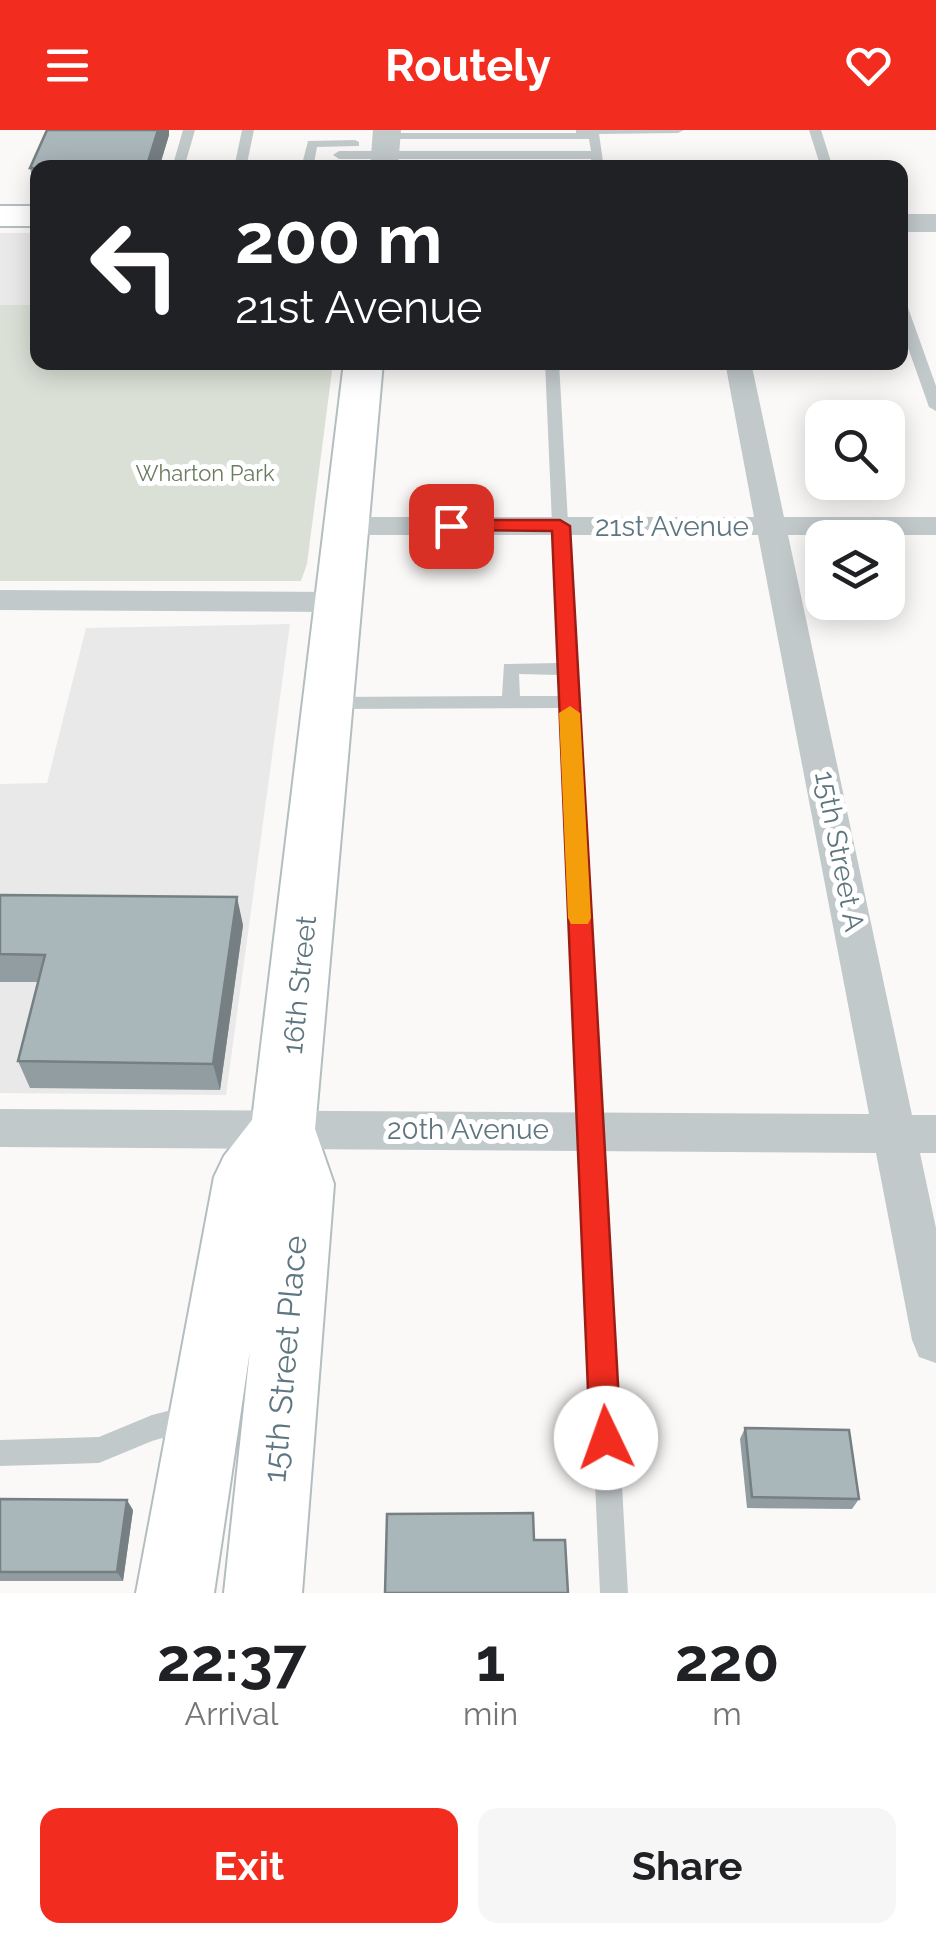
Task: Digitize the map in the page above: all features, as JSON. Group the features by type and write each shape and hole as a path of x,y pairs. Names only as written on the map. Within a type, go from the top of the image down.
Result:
{"main road":[{"path":"0,216 30,216"},
{"name":"16th Street","path":"175,1593 247,1178 283,1128 363,370"},
{"name":"15th Street Place","path":"263,1593 301,1184 283,1128"}],"street":[{"path":"908,224 936,223"},
{"name":"15th Street A","path":"740,370 917,1134 936,1340"},
{"name":"21st Avenue","path":"348,526 936,526"},
{"path":"0,600 340,602"},
{"name":"20th Avenue","path":"0,1128 917,1134"}],"lane":[{"path":"180,160 189,130"},
{"path":"242,160 248,130"},
{"path":"311,159 312,144 385,146 559,132 678,130"},
{"path":"814,130 824,160"},
{"path":"559,132 561,160"},
{"path":"559,132 594,136 597,160"},
{"path":"339,155 385,146 444,160"},
{"path":"908,328 936,407"},
{"path":"552,370 614,1593"},
{"path":"511,702 510,668 568,668"},
{"path":"329,703 569,702"},
{"path":"0,1453 99,1450 152,1428 203,1415"}],"shaded area":[{"path":"0,233 30,233 30,305 0,305"},
{"path":"290,624 226,1095 0,1093 0,784 47,783 86,628"}],"green space":[{"name":"Wharton Park","path":"0,305 30,305 30,370 332,370 307,564 301,581 0,581"}],"building":[{"path":"47,130 158,130 149,160 34,160"},
{"path":"0,895 237,897 213,1064 18,1061 45,955 0,954"},
{"path":"745,1428 849,1430 859,1499 752,1497"},
{"path":"0,1499 127,1500 117,1572 0,1572"},
{"path":"533,1513 534,1540 565,1540 568,1593 385,1593 387,1514"}],"slow traffic":[{"path":"570,713 579,918"}],"route":[{"path":"451,526 560,526 606,1438"}]}
